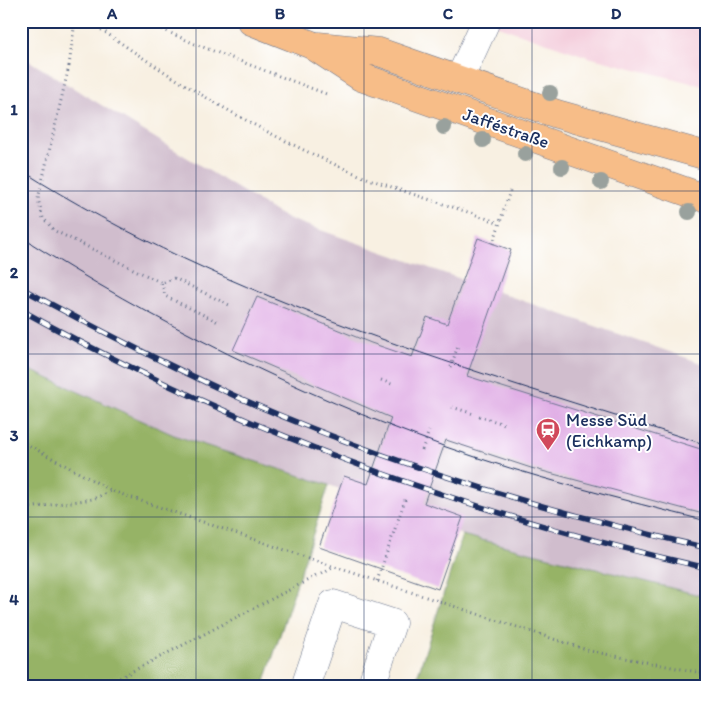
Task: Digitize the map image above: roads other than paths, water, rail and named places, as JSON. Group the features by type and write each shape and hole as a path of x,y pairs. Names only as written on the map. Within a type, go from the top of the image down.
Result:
{"main road":[{"name":"Jafféstraße","path":"251,21 312,45 362,77 707,199"},
{"name":"Jafféstraße","path":"312,45 379,52 557,114 707,156"}],"lane":[{"path":"459,80 486,21"},
{"path":"305,687 333,604 392,623 372,687"}],"tram line":[{"path":"21,170 101,217 183,259 268,296 442,360 707,445"},
{"path":"21,237 71,268 175,327 281,379 390,426 446,447 543,478 707,521"}],"railway":[{"path":"21,288 126,343 233,395 290,420 348,442 407,464 526,501 646,534 707,548"},
{"path":"21,310 102,353 185,393 269,430 355,463 441,494 529,522 707,568"}],"place":[{"name":"Messe Süd (Eichkamp)","path":"548,451"}]}
